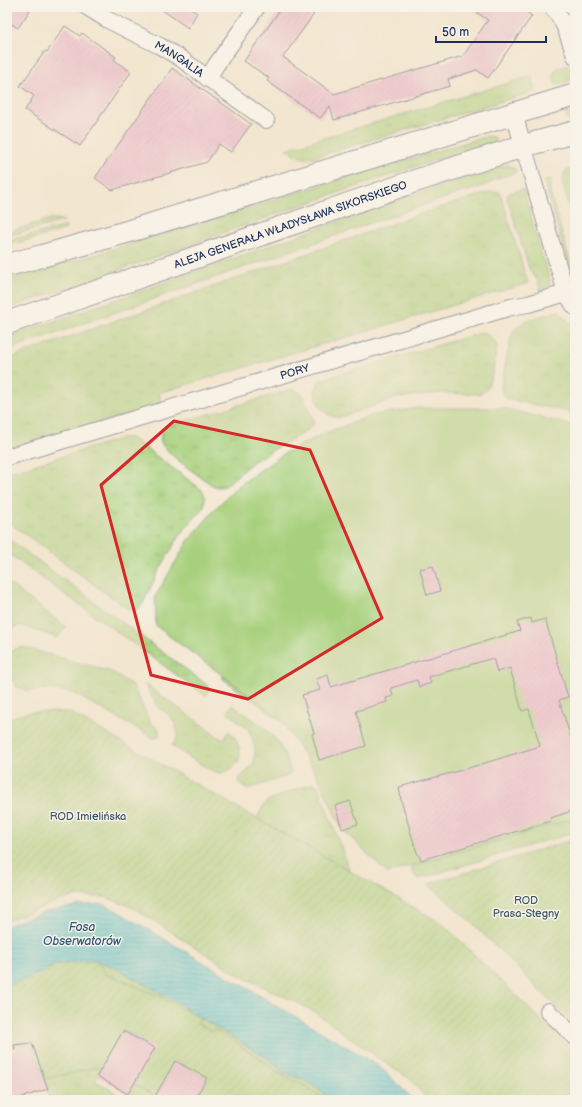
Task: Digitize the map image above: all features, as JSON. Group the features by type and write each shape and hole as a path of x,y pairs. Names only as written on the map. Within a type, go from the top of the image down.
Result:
{"main road":[{"path":"7,265 123,233 575,95"},
{"name":"ALEJA GENERAŁA WŁADYSŁAWA SIKORSKIEGO","path":"7,323 409,182 523,146 575,132"}],"street":[{"name":"MANGALIA","path":"87,7 108,20 160,46 180,58 266,120"},
{"path":"208,79 216,65 257,7"},
{"path":"552,7 561,18 575,56"},
{"path":"514,114 566,293 575,307"},
{"name":"PORY","path":"7,457 503,310 566,293"},
{"path":"548,1011 575,1037"}],"highlighted area":[{"path":"174,421 310,450 382,618 248,699 151,675 101,485"}],"green space":[{"path":"569,65 575,71 575,79 556,85 553,74 556,69"},
{"path":"532,76 536,91 308,159 300,157 286,149"},
{"path":"575,110 575,119 568,121 565,113"},
{"path":"488,136 494,137 496,142 438,159 343,191 7,309 7,279 94,255 341,179"},
{"path":"508,165 514,168 517,172 495,179 489,184 420,206 7,350 7,337 415,194"},
{"path":"575,168 575,228 562,182 565,171"},
{"path":"551,179 550,192 575,278 575,288 544,181"},
{"path":"523,189 542,256 550,278 549,285 541,291 538,281 530,271 507,197 509,193"},
{"path":"490,192 500,192 528,283 159,393 163,404 7,450 7,359 423,213"},
{"path":"50,219 59,219 64,221 7,236 7,232"},
{"path":"66,226 66,229 64,230 7,246 7,241"},
{"path":"558,311 575,328 575,413 507,399 503,395 501,387 510,341 514,330 525,321"},
{"path":"483,332 494,340 497,346 492,375 487,389 479,394 441,393 396,398 338,418 324,412 319,405 315,391 320,380"},
{"path":"293,389 302,394 314,423 308,430 254,461 225,486 218,487 212,485 192,471 169,453 160,440 164,427"},
{"path":"418,408 503,408 575,426 575,818 387,873 342,829 317,775 279,717 156,626 155,597 188,541 218,506 238,486 285,453 328,432 373,415"},
{"path":"123,438 131,438 136,441 202,490 205,496 204,507 179,536 157,574 142,605 136,610 129,610 7,521 7,473"},
{"path":"7,538 210,687 206,696 7,554"},
{"path":"7,582 66,627 57,638 20,625 7,631"},
{"path":"23,647 112,672 133,686 151,724 158,728 158,737 154,738 71,692 48,689 27,691 16,686 7,667 7,654 15,649"},
{"path":"225,674 266,695 285,721 281,721 222,678"},
{"path":"145,684 223,740 229,731 237,741 239,747 240,753 237,764 223,772 215,772 172,746 178,736 177,729 173,720 167,713 157,706"},
{"path":"232,705 263,727 278,742 284,753 291,773 288,776 247,789 239,784 240,778 254,762 255,749 248,729 227,712"},
{"name":"ROD Imielińska","path":"29,712 69,712 443,924 575,1053 575,1100 428,1100 410,1079 316,1013 244,978 132,907 105,897 76,896 61,900 7,921 7,719"},
{"path":"311,784 316,784 318,786 350,871 257,818 266,802"},
{"path":"575,814 575,832 418,879 415,876 411,866"},
{"name":"ROD Prasa-Stegny","path":"575,839 575,1025 472,923 428,884"},
{"path":"95,960 112,966 182,1005 189,1011 127,982 107,975"},
{"path":"95,960 107,975 163,998 200,1018 197,1023 212,1032 214,1029 241,1045 240,1046 265,1062 279,1074 305,1086 325,1100 244,1100 228,1091 222,1100 194,1100 206,1078 176,1061 155,1096 134,1084 154,1048 124,1030 103,1066 44,1079 31,1039 7,1047 7,985 45,971 57,964"},
{"path":"200,1018 268,1058 283,1072 308,1082 332,1100 325,1100 305,1086 279,1074 265,1062 214,1029 212,1033 197,1022"},
{"path":"103,1066 95,1080 116,1093 109,1100 51,1100 46,1090 48,1089 44,1079"},
{"path":"134,1084 155,1096 153,1100 123,1100 126,1093 128,1094"}],"water":[{"name":"Fosa Obserwatorów","path":"103,904 379,1066 414,1100 332,1100 308,1082 283,1072 268,1058 189,1011 182,1005 112,966 95,960 57,964 45,971 7,985 7,926 44,912 80,905"}],"building":[{"path":"7,7 32,7 18,28 7,21"},
{"path":"158,7 189,7 197,13 188,28"},
{"path":"282,7 319,7 283,57 334,94 463,56 488,20 469,7 519,7 532,16 488,78 477,70 448,79 450,86 334,120 330,106 320,118 267,81 269,78 244,61"},
{"path":"65,26 80,36 82,33 116,57 114,60 131,72 80,146 25,110 34,96 20,86"},
{"path":"172,68 251,124 231,152 219,144 207,162 112,190 95,178"},
{"path":"433,566 440,591 427,595 420,569"},
{"path":"531,618 532,623 545,619 568,697 559,700 571,738 575,737 575,810 550,818 551,821 421,860 416,850 401,800 399,787 462,770 540,746 529,709 522,711 510,668 497,672 493,658 429,677 431,683 419,687 417,680 391,688 393,696 386,698 387,702 356,711 366,746 319,760 312,734 314,733 302,695 320,690 316,679 328,675 331,687 520,631 517,622"},
{"path":"350,801 358,824 342,829 335,806"},
{"path":"123,1031 155,1048 128,1094 97,1076"},
{"path":"32,1043 48,1089 13,1100 7,1080 7,1052 15,1050 14,1045"},
{"path":"175,1061 207,1078 194,1100 153,1100"}]}
